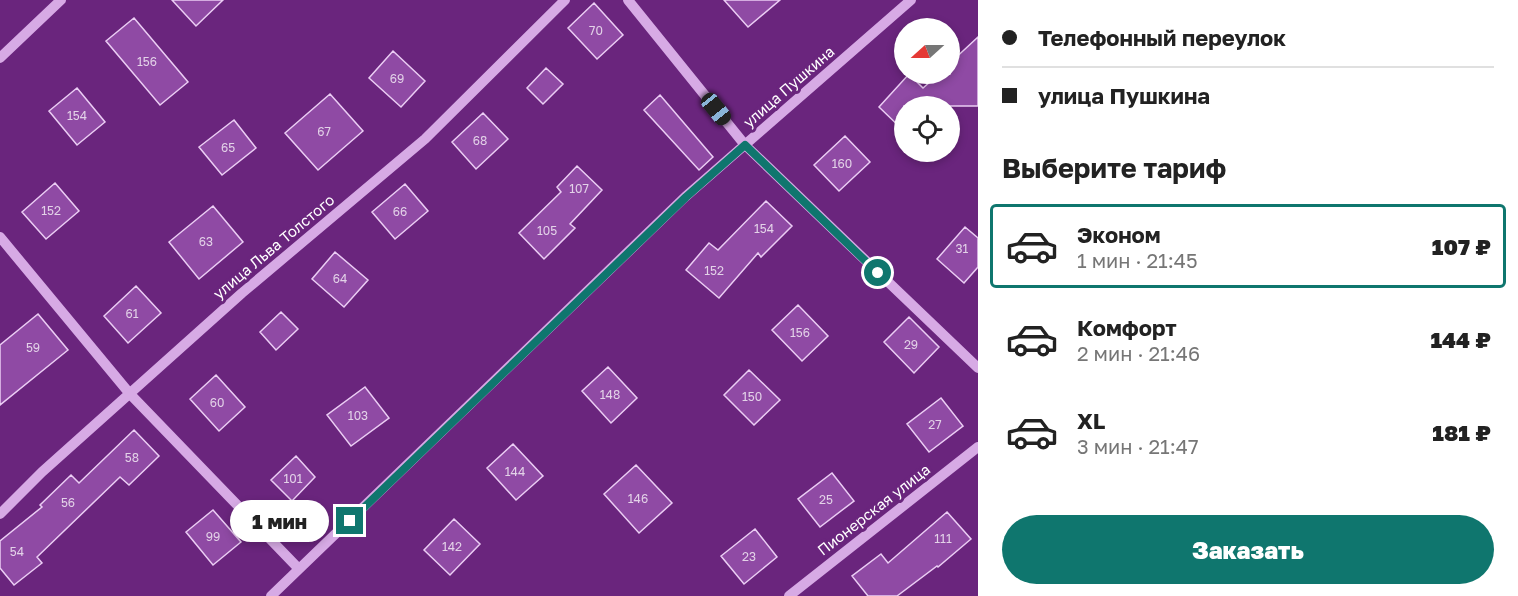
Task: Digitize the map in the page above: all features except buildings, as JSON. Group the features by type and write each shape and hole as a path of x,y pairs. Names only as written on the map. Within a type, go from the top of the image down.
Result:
{"street":[{"path":"0,58 61,0"},
{"name":"улица Льва Толстого","path":"0,514 42,472 242,293 425,139 565,0"},
{"path":"628,0 745,145 978,368"},
{"name":"улица Пушкина","path":"271,596 686,197 911,0"},
{"path":"0,237 130,394 299,569"},
{"name":"Пионерская улица","path":"789,596 978,447"}],"route":[{"path":"350,521 686,197 745,145 878,273"}]}
